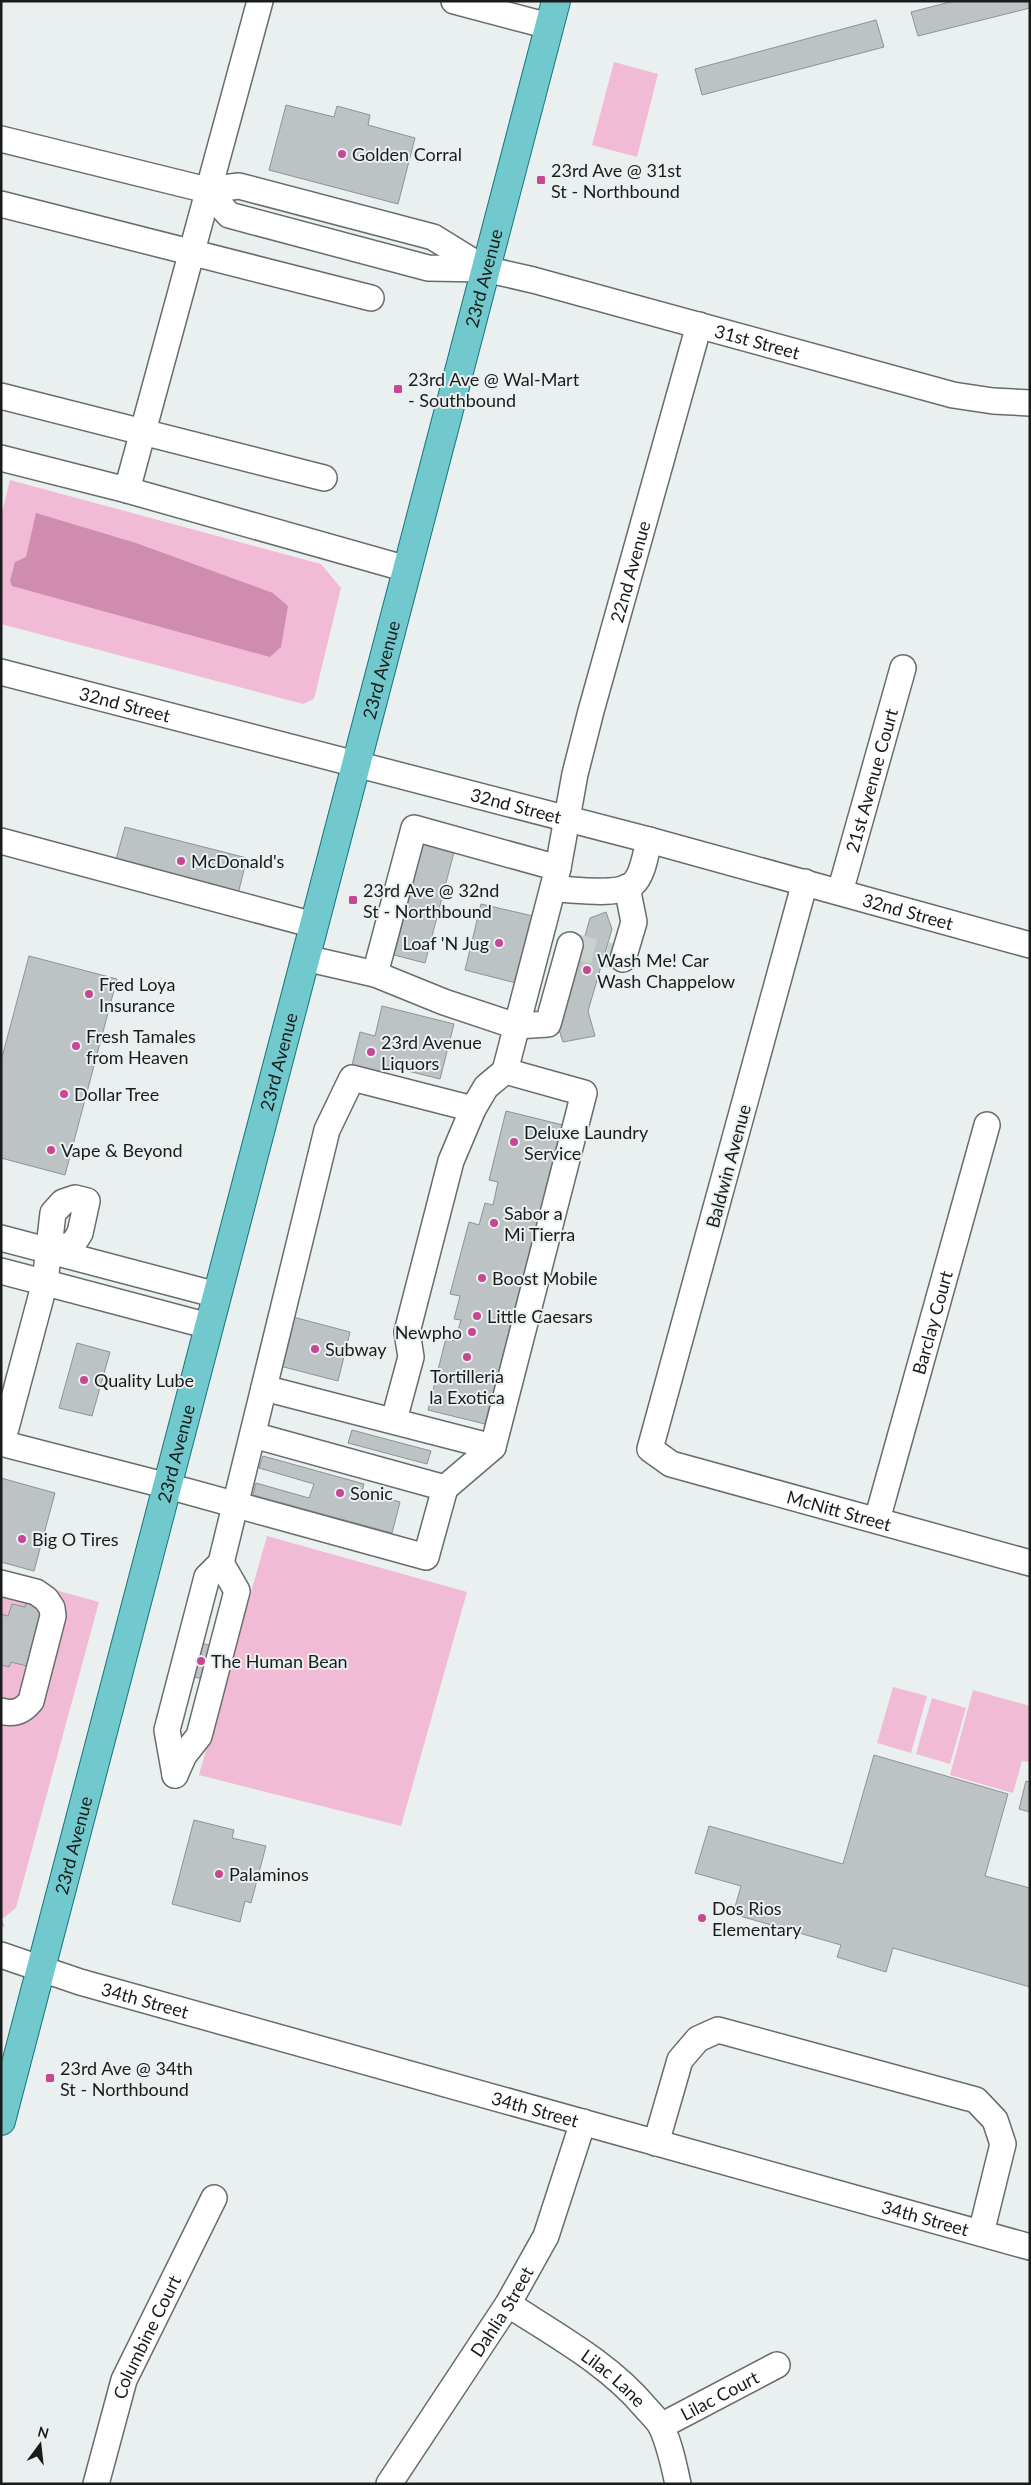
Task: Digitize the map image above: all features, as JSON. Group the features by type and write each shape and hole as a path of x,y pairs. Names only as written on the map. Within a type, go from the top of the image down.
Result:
{"main road":[{"name":"23rd Avenue","path":"1,2121 552,13"}],"street":[{"path":"126,490 260,1"},
{"path":"454,1 552,13"},
{"path":"1,139 207,190"},
{"name":"31st Street","path":"207,190 239,186 433,237 485,269 699,325 953,395 993,401 1030,403"},
{"path":"1,204 371,298"},
{"name":"22nd Avenue","path":"504,1071 556,878 591,711 699,325"},
{"path":"1,396 324,478"},
{"path":"1,458 126,490 407,569"},
{"name":"21st Avenue Court","path":"840,892 903,668"},
{"name":"32nd Street","path":"1,672 356,766 649,840 1030,945"},
{"path":"375,974 414,828 556,878 620,891 634,883 642,865 649,840"},
{"path":"1,841 314,925"},
{"name":"Baldwin Avenue","path":"650,1449 805,882"},
{"path":"623,959 634,922 627,887"},
{"path":"305,958 375,974 444,1002 516,1026 548,1024 570,945"},
{"path":"50,1251 45,1282 2,1443 236,1504 426,1557 445,1488 492,1447 584,1093 504,1071 486,1087 473,1109 451,1161 407,1332 411,1357 394,1420"},
{"path":"221,1563 236,1591 199,1736 184,1755 175,1776 167,1730 207,1577 221,1563 327,1130 352,1078 473,1109"},
{"name":"Barclay Court","path":"877,1520 987,1125"},
{"path":"1,1238 217,1295"},
{"path":"1,1271 209,1326"},
{"path":"264,1388 394,1420 492,1447"},
{"path":"253,1435 445,1488"},
{"name":"McNitt Street","path":"650,1449 671,1464 1030,1563"},
{"path":"1,1583 36,1592 46,1599 53,1616 31,1701 26,1707 17,1712 1,1712"},
{"name":"34th Street","path":"1,1955 41,1970 1030,2247"},
{"path":"656,2143 680,2060 698,2039 718,2030 976,2100 995,2120 1003,2144 981,2233"},
{"name":"Dahlia Street","path":"389,2484 508,2304 546,2236 583,2122"},
{"name":"Columbine Court","path":"96,2484 124,2380 214,2198"},
{"name":"Lilac Lane","path":"508,2304 617,2377 661,2426 673,2459 678,2484"},
{"name":"Lilac Court","path":"661,2426 778,2365"}],"shaded area":[{"path":"614,62 658,74 637,157 592,145"},
{"path":"10,480 321,564 341,588 314,699 303,704 1,624 1,517"},
{"path":"36,513 136,543 273,593 288,606 281,647 270,657 12,586 10,581 15,562 26,557"},
{"path":"267,1536 467,1592 401,1826 199,1775"},
{"path":"1,1575 99,1602 16,1908 2,1919 5,1927 1,1926"},
{"path":"893,1687 927,1696 911,1753 877,1743"},
{"path":"973,1690 1030,1706 1030,1762 1022,1761 1013,1793 950,1775"},
{"path":"932,1698 966,1708 950,1764 916,1754"}],"building":[{"path":"954,1 1030,1 1030,8 918,36 911,12"},
{"path":"876,20 884,47 702,95 695,69"},
{"name":"Golden Corral","path":"286,105 334,117 337,106 370,115 368,125 415,138 398,204 269,170"},
{"name":"McDonald's","path":"125,827 247,858 238,894 115,863"},
{"path":"423,844 454,852 425,963 394,955"},
{"name":"Loaf 'N Jug","path":"481,904 533,916 516,983 465,970"},
{"name":"Wash Me! Car Wash Chappelow","path":"606,912 612,929 588,1011 595,1036 563,1042 559,1030 590,918"},
{"path":"29,956 117,979 65,1175 1,1158 1,1061"},
{"path":"382,1006 454,1024 440,1079 384,1065 382,1073 352,1065 360,1032 375,1036"},
{"path":"506,1111 563,1125 485,1424 428,1410 446,1338 455,1341 461,1320 454,1319 460,1296 450,1294 469,1222 479,1225 485,1203 493,1205 498,1182 489,1180"},
{"name":"Subway","path":"293,1317 350,1332 338,1381 280,1366"},
{"name":"Quality Lube","path":"77,1343 110,1352 92,1416 59,1408"},
{"path":"352,1430 431,1451 427,1464 348,1443"},
{"name":"Sonic","path":"263,1456 364,1484 362,1491 400,1502 392,1533 253,1495 256,1483 309,1498 314,1484 259,1468"},
{"name":"Big O Tires","path":"1,1478 55,1493 34,1571 1,1562"},
{"path":"27,1597 41,1601 38,1612 45,1614 31,1667 11,1662 9,1667 1,1665 1,1614 8,1616 12,1604 25,1607"},
{"name":"The Human Bean","path":"198,1642 212,1646 203,1679 190,1676"},
{"path":"874,1755 1008,1794 985,1876 1030,1888 1030,1987 893,1948 886,1972 837,1957 841,1945 733,1914 741,1886 695,1873 709,1826 843,1864"},
{"path":"1026,1781 1030,1782 1030,1812 1019,1809"},
{"name":"Palaminos","path":"194,1820 234,1830 232,1838 266,1846 251,1903 245,1901 240,1922 172,1904"}],"tunnel":[{"path":"570,945 623,959"}],"place":[{"name":"Golden Corral","path":"342,154"},
{"name":"23rd Ave @ 31st St - Northbound","path":"541,180"},
{"name":"23rd Ave @ Wal-Mart - Southbound","path":"398,389"},
{"name":"McDonald's","path":"181,861"},
{"name":"23rd Ave @ 32nd St - Northbound","path":"353,900"},
{"name":"Loaf 'N Jug","path":"499,943"},
{"name":"Wash Me! Car Wash Chappelow","path":"587,970"},
{"name":"Fred Loya Insurance","path":"89,994"},
{"name":"Fresh Tamales from Heaven","path":"76,1046"},
{"name":"23rd Avenue Liquors","path":"371,1052"},
{"name":"Dollar Tree","path":"64,1094"},
{"name":"Deluxe Laundry Service","path":"514,1142"},
{"name":"Vape & Beyond","path":"51,1150"},
{"name":"Sabor a Mi Tierra","path":"494,1223"},
{"name":"Boost Mobile","path":"482,1278"},
{"name":"Little Caesars","path":"477,1316"},
{"name":"Newpho","path":"472,1332"},
{"name":"Subway","path":"315,1349"},
{"name":"Tortilleria la Exotica","path":"467,1357"},
{"name":"Quality Lube","path":"84,1380"},
{"name":"Sonic","path":"340,1493"},
{"name":"Big O Tires","path":"22,1539"},
{"name":"The Human Bean","path":"201,1661"},
{"name":"Palaminos","path":"219,1874"},
{"name":"Dos Rios Elementary","path":"702,1918"},
{"name":"23rd Ave @ 34th St - Northbound","path":"50,2078"}]}
